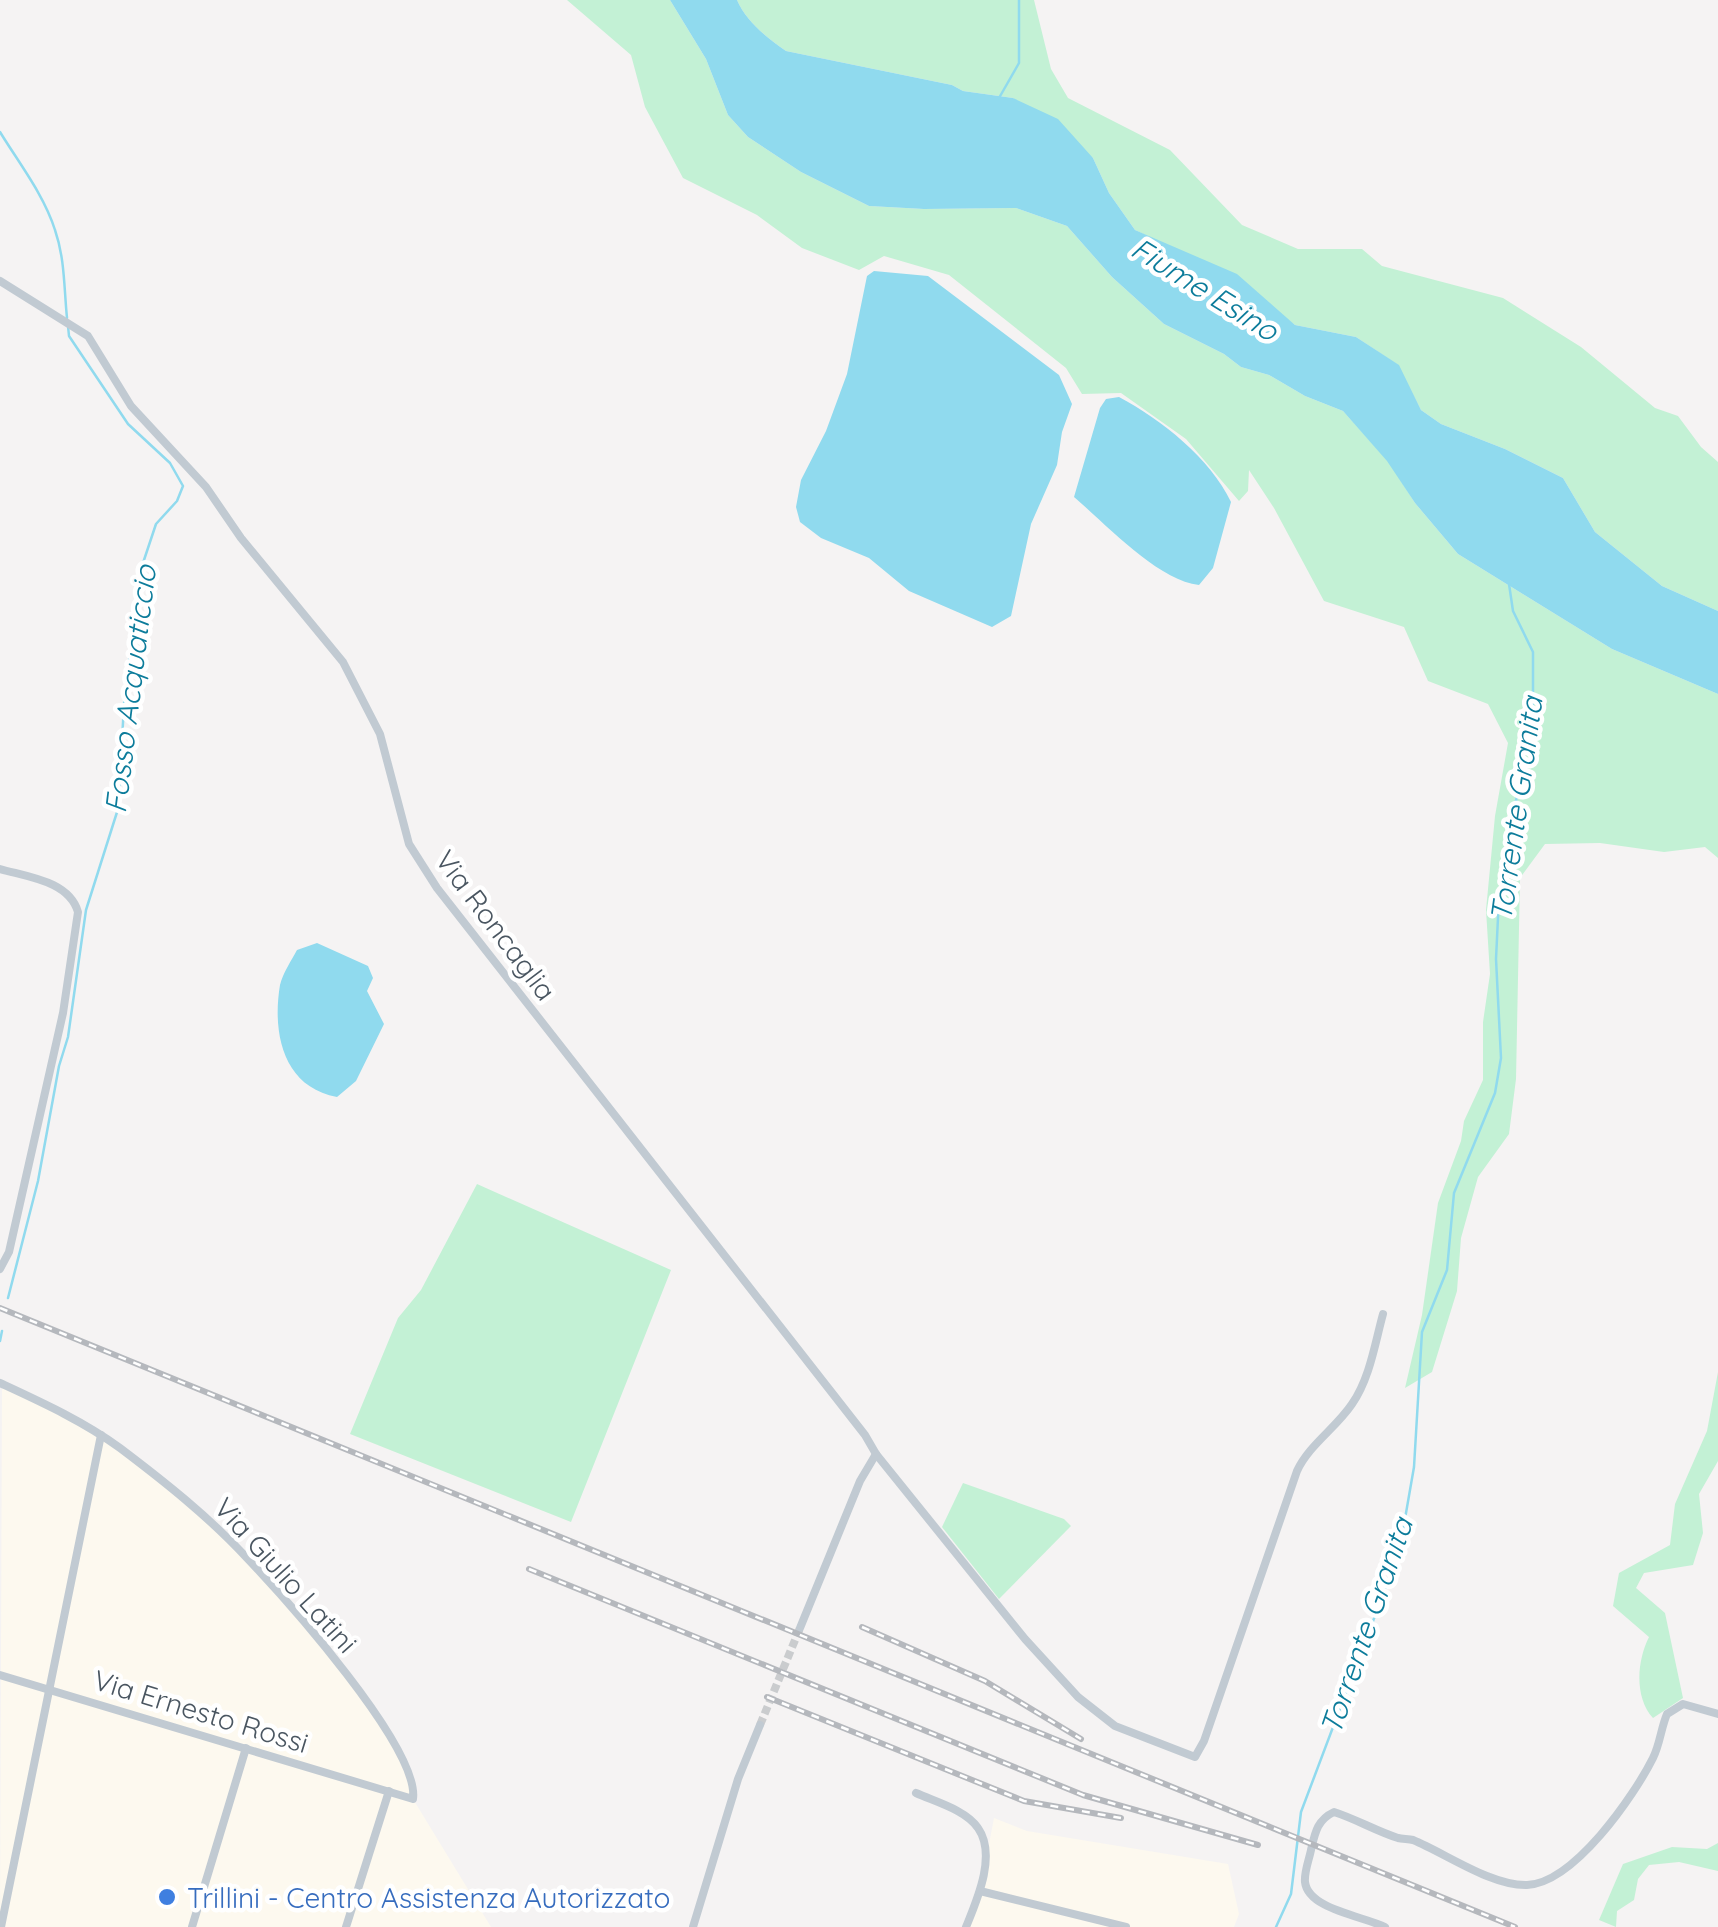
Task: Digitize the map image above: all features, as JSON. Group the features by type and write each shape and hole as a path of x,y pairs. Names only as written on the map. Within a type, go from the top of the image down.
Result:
{"street":[{"name":"Via Roncaglia","path":"0,281 74,327 97,347 132,406 206,487 241,538 352,676 384,746 409,844 438,888 876,1454 1025,1639 1078,1697 1114,1726 1195,1757 1204,1741 1297,1471 1359,1393 1383,1314"},
{"path":"0,868 64,890 74,900 78,912 63,1013 9,1252 0,1269"},
{"name":"Via Giulio Latini","path":"0,1383 101,1435 178,1493 247,1558 352,1681 393,1741 412,1780 413,1799 389,1792"},
{"path":"1,1927 101,1435"},
{"path":"800,1628 860,1481 876,1454"},
{"name":"Via Ernesto Rossi","path":"0,1675 389,1792"},
{"path":"1385,1927 1345,1910 1322,1906 1309,1894 1304,1879 1315,1830 1319,1822 1334,1812 1412,1840 1506,1882 1526,1885 1558,1873 1580,1856 1618,1812 1652,1759 1666,1714 1683,1704 1718,1714"},
{"path":"693,1927 738,1779 760,1725"},
{"path":"192,1927 246,1748"},
{"path":"346,1927 389,1792"},
{"path":"916,1793 962,1814 978,1826 986,1844 980,1891 966,1927"},
{"path":"980,1891 1126,1927"},
{"path":"1067,1927 1070,1913"}],"shaded area":[{"path":"2,1384 101,1435 178,1493 247,1558 353,1681 404,1762 413,1799 491,1927 0,1927"},
{"path":"994,1818 1027,1831 1228,1864 1239,1914 1234,1927 966,1927 980,1891"}],"green space":[{"path":"567,0 670,0 706,59 728,115 748,137 801,172 869,206 1016,208 1067,226 1112,277 1164,324 1224,354 1241,367 1269,375 1305,396 1343,411 1388,461 1415,503 1458,554 1612,649 1718,694 1718,858 1705,847 1664,852 1600,843 1545,844 1520,878 1516,1079 1509,1134 1478,1177 1461,1238 1457,1291 1432,1372 1405,1388 1422,1315 1438,1203 1461,1141 1464,1121 1483,1080 1483,1022 1490,974 1486,910 1495,816 1508,743 1488,704 1428,681 1404,627 1324,601 1249,470 1248,491 1239,501 1186,439 1121,393 1082,394 1066,368 949,275 884,256 859,270 802,248 757,215 683,178 645,107 631,55"},
{"path":"737,0 1034,0 1051,69 1068,98 1170,150 1242,225 1298,249 1362,249 1382,266 1503,298 1581,347 1655,408 1678,416 1718,462 1718,611 1662,586 1595,532 1563,478 1505,449 1441,424 1421,410 1398,365 1356,337 1295,325 1267,304 1135,230 1109,193 1093,158 1013,98 963,91 952,85 786,51 758,28"},
{"path":"477,1184 671,1270 571,1522 350,1434 398,1318 421,1290"},
{"path":"1718,1372 1718,1461 1699,1494 1703,1533 1693,1565 1644,1573 1636,1588 1665,1613 1683,1698 1653,1718 1643,1700 1639,1679 1649,1637 1613,1606 1619,1573 1670,1545 1675,1504 1707,1431"},
{"path":"963,1483 1064,1519 1071,1526 999,1599 942,1527"},
{"path":"1718,1843 1718,1871 1679,1862 1649,1865 1638,1879 1634,1900 1617,1911 1616,1927 1599,1920 1623,1864 1672,1847 1707,1849"}],"water":[{"name":"Fiume Esino","path":"670,0 737,0 758,28 786,51 952,85 963,91 1013,98 1058,119 1093,158 1109,193 1135,230 1237,274 1295,325 1356,337 1399,365 1421,410 1441,424 1505,449 1563,478 1595,532 1662,586 1718,611 1718,694 1612,649 1458,554 1343,411 1305,396 1269,375 1241,367 1224,354 1164,324 1112,277 1067,226 1016,208 869,206 801,172 748,137 728,115 706,59"},
{"path":"874,271 928,276 1059,375 1072,404 1062,432 1057,465 1031,524 1011,616 992,627 909,591 869,558 821,538 800,522 796,507 801,480 826,431 847,374 867,276"},
{"path":"1119,397 1152,417 1198,456 1231,502 1213,568 1199,585 1183,581 1150,562 1074,497 1100,408 1106,399"},
{"path":"317,943 368,966 373,978 367,991 384,1024 356,1081 337,1097 304,1082 293,1070 280,1039 278,1003 285,972 297,950"}],"waterway":[{"path":"999,98 1019,63 1019,0"},
{"name":"Fosso Acquaticcio","path":"0,132 38,192 55,230 67,318"},
{"name":"Fosso Acquaticcio","path":"8,1298 38,1181 68,1037 86,910 118,809 125,688 143,563 156,524 177,501 183,486 170,463 128,424 69,336 68,326"},
{"name":"Torrente Granita","path":"1276,1927 1291,1894 1301,1812 1402,1536 1414,1467 1422,1332 1447,1270 1454,1193 1495,1093 1501,1058 1496,959 1499,897 1533,705 1533,652 1513,611 1509,584"},
{"name":"Fosso Acquaticcio","path":"0,1341 2,1331"}],"tunnel":[{"path":"760,1725 800,1628"}],"railway":[{"path":"0,1308 1515,1927"},
{"path":"529,1569 1083,1795 1258,1845"},
{"path":"862,1627 985,1681 1081,1739"},
{"path":"767,1697 1024,1801 1121,1818"}],"place":[{"name":"Trillini - Centro Assistenza Autorizzato","path":"167,1897"}]}
